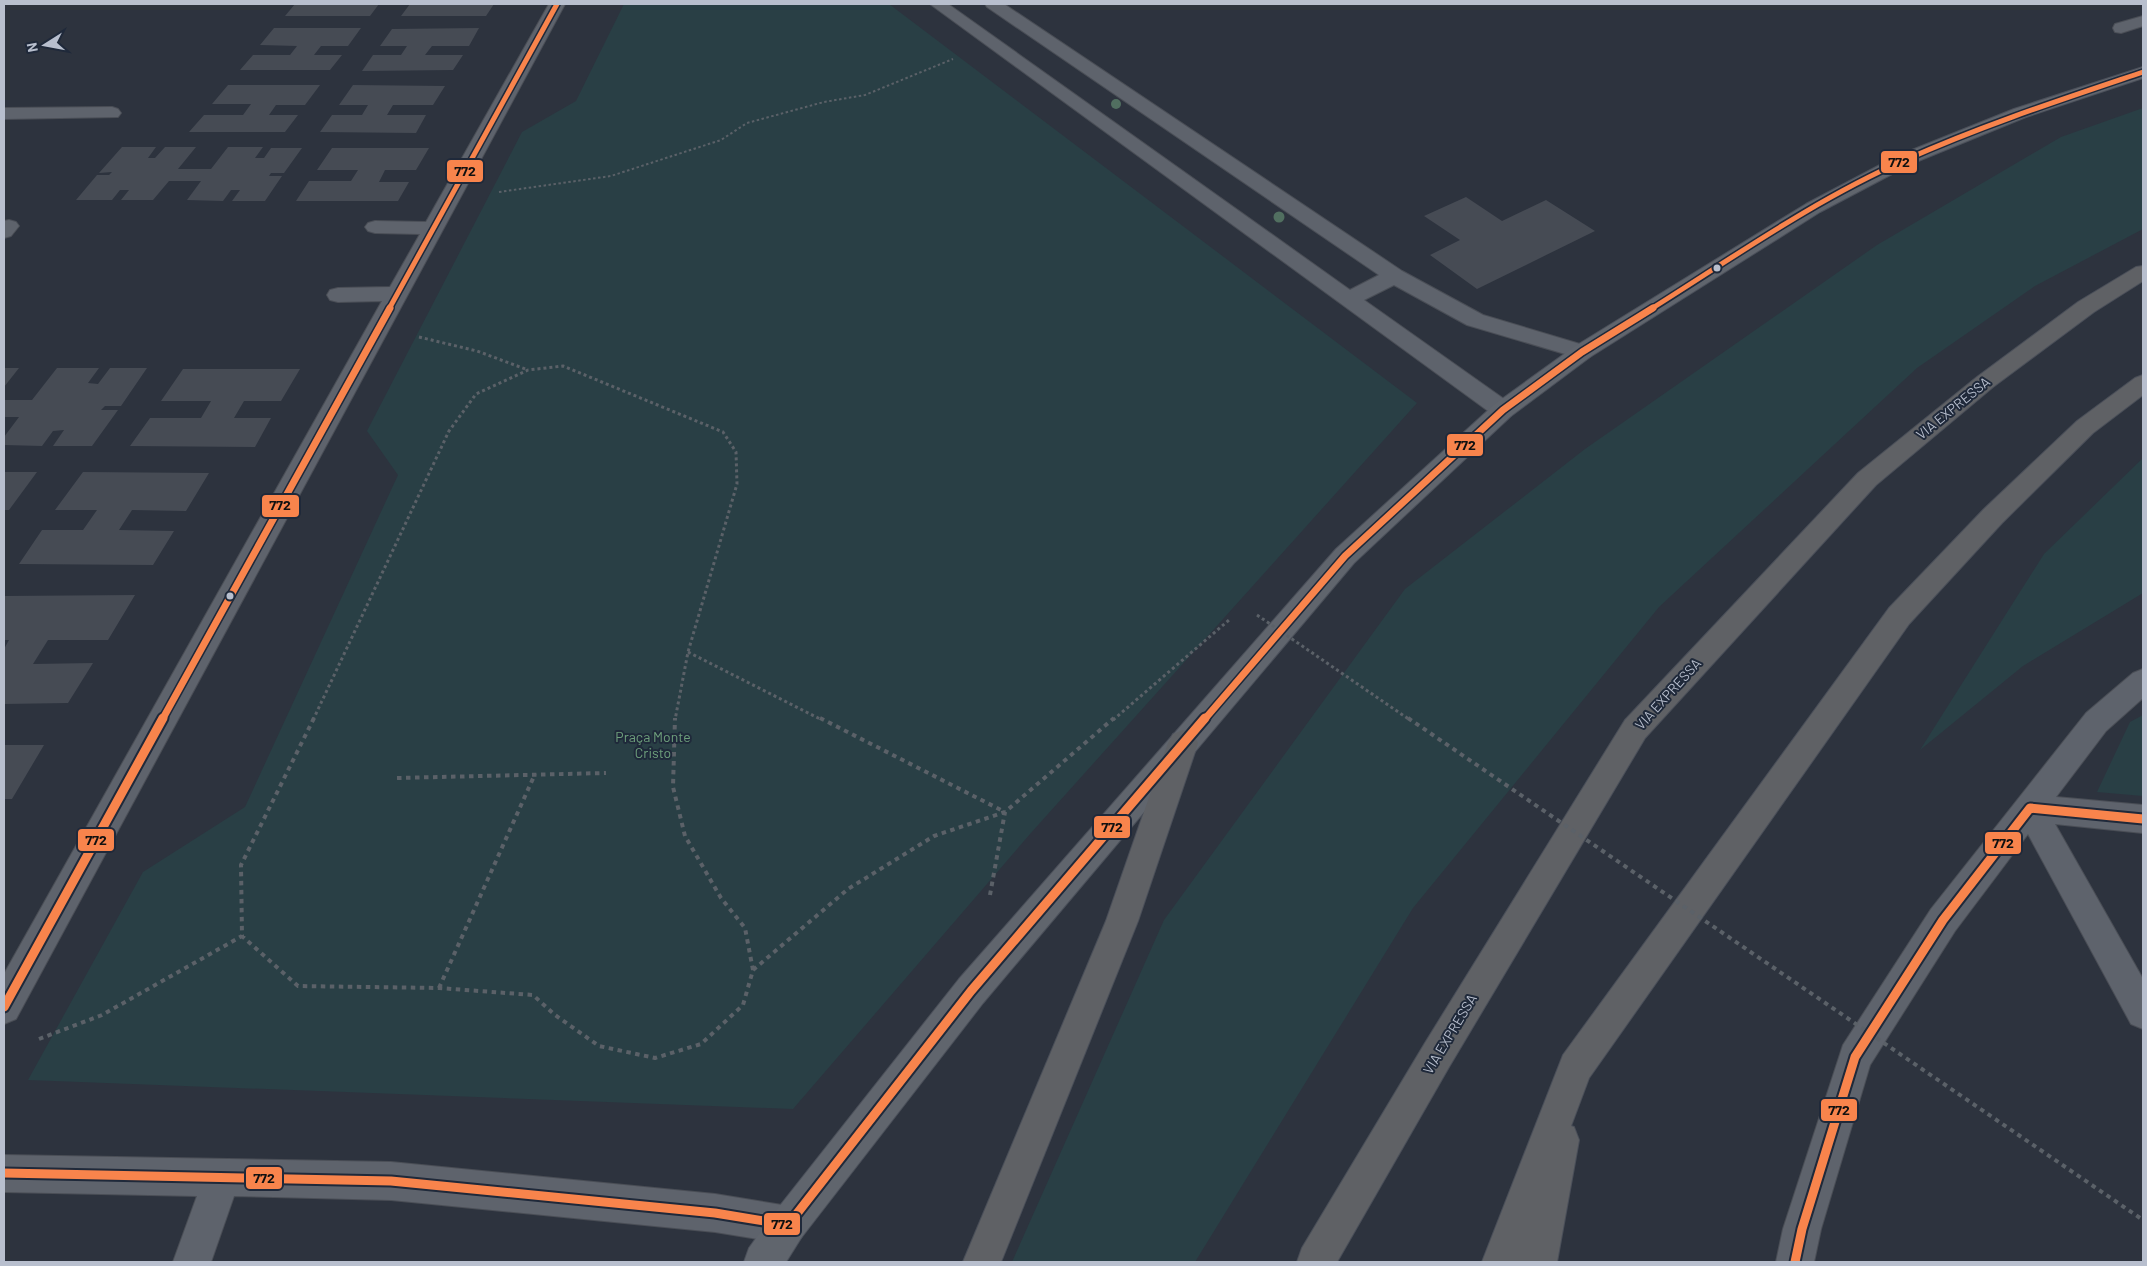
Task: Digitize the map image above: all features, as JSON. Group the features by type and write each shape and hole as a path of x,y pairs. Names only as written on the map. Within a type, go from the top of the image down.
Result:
{"highway":[{"name":"VIA EXPRESSA","path":"1316,1262 1437,1055 1635,729 1867,479 1985,382 2086,307 2143,272"},
{"path":"1501,1262 1575,1067 1899,616 1993,516 2085,427 2143,383"},
{"path":"982,1262 1122,921 1183,744"},
{"path":"1538,1262 1575,1067"}],"main road":[{"path":"763,1262 788,1225 971,991 1345,556 1504,410 1582,352 1813,208 1904,160 2020,113 2143,72"}],"street":[{"path":"4,1007 558,4"},
{"path":"938,4 994,42 1504,410"},
{"path":"993,4 1394,276 1475,320 1582,352"},
{"path":"2121,28 2143,21"},
{"path":"4,114 112,113"},
{"path":"375,227 434,228"},
{"path":"1349,299 1394,276"},
{"path":"338,295 397,294"},
{"path":"1796,1262 1802,1229 1855,1057 1943,920 2096,722 2143,681"},
{"path":"2030,808 2143,819"},
{"path":"2030,808 2143,1012"},
{"path":"4,1173 392,1182 715,1213 788,1225"},
{"path":"192,1262 222,1178"}],"path":[{"path":"449,199 611,176 720,140 747,123 824,102 865,95 994,42"},
{"path":"378,328 477,351 528,370"},
{"path":"563,366 723,432 736,452 737,484 688,652 673,728 673,787 685,836 721,898 745,928 753,970 743,1005 701,1044 655,1058 599,1046 555,1015 533,995 439,988 298,986 242,936 241,865 307,733 448,431 476,394 528,370 563,366"},
{"path":"1257,616 2143,1220"},
{"path":"753,970 848,889 902,855 934,836 1005,812 1229,620"},
{"path":"688,652 1005,812"},
{"path":"397,778 606,773"},
{"path":"439,988 534,774"},
{"path":"30,1043 102,1016 242,936"}],"green space":[{"name":"Praça Monte Cristo","path":"624,4 889,4 1417,403 1030,834 793,1109 28,1080 143,872 245,807 398,475 367,431 522,132 576,101"},
{"path":"2143,108 2143,229 2035,286 1917,368 1659,607 1413,908 1195,1262 1012,1262 1164,920 1405,589 1585,449 1877,245 2061,137"},
{"path":"2143,458 2143,593 2023,666 1920,750 2044,554"},
{"path":"2143,715 2143,796 2097,792 2130,722"}],"building":[{"path":"295,4 379,4 370,16 285,16"},
{"path":"410,4 494,4 486,16 401,16"},
{"path":"274,28 361,28 348,46 321,46 314,55 342,55 330,70 240,70 253,55 290,55 297,46 260,45"},
{"path":"479,28 469,46 432,46 425,55 463,55 453,70 362,71 373,55 401,55 407,46 380,46 392,29"},
{"path":"228,85 320,85 305,105 276,105 269,115 298,115 285,132 189,132 204,115 243,115 251,104 212,104"},
{"path":"353,85 445,86 433,105 393,105 387,115 426,115 416,133 320,132 332,115 362,115 368,105 339,105"},
{"path":"122,147 156,147 148,158 155,158 165,147 196,147 178,169 211,169 228,147 263,147 255,158 264,158 271,148 302,148 284,173 271,173 269,176 282,176 265,201 232,201 240,190 231,190 223,201 187,200 201,181 169,181 153,200 121,200 129,190 120,190 112,200 76,200 97,175 109,175 112,172 99,173"},
{"path":"332,148 429,148 416,170 385,170 379,182 409,182 398,201 296,201 309,181 351,181 358,170 317,170"},
{"path":"1466,197 1502,221 1546,200 1595,231 1477,289 1430,255 1460,240 1424,216"},
{"path":"4,368 19,368 4,387"},
{"path":"57,368 99,368 88,383 98,384 110,368 147,368 121,406 105,406 101,410 118,410 92,446 53,446 64,430 53,431 42,446 4,445 4,437 19,417 4,417 4,400 32,400"},
{"path":"183,369 300,369 281,401 244,401 234,418 271,418 255,447 130,446 150,418 201,418 211,401 161,401"},
{"path":"4,472 37,472 9,510 4,510"},
{"path":"83,472 209,473 186,511 132,510 119,530 174,531 153,565 19,564 42,530 83,530 97,510 55,510"},
{"path":"135,595 108,640 48,640 33,664 93,663 68,703 4,704 4,649 9,640 4,640 4,596"},
{"path":"4,745 44,745 12,799 4,799"}],"transit line":[{"name":"772","path":"4,1007 557,4"},
{"name":"772","path":"4,1173 391,1181 715,1213 788,1225 971,991 1345,556 1503,410 1582,352 1813,208 1904,160 2020,113 2143,72"},
{"name":"772","path":"1795,1262 1802,1229 1855,1057 1943,920 2030,808 2143,819"}]}
